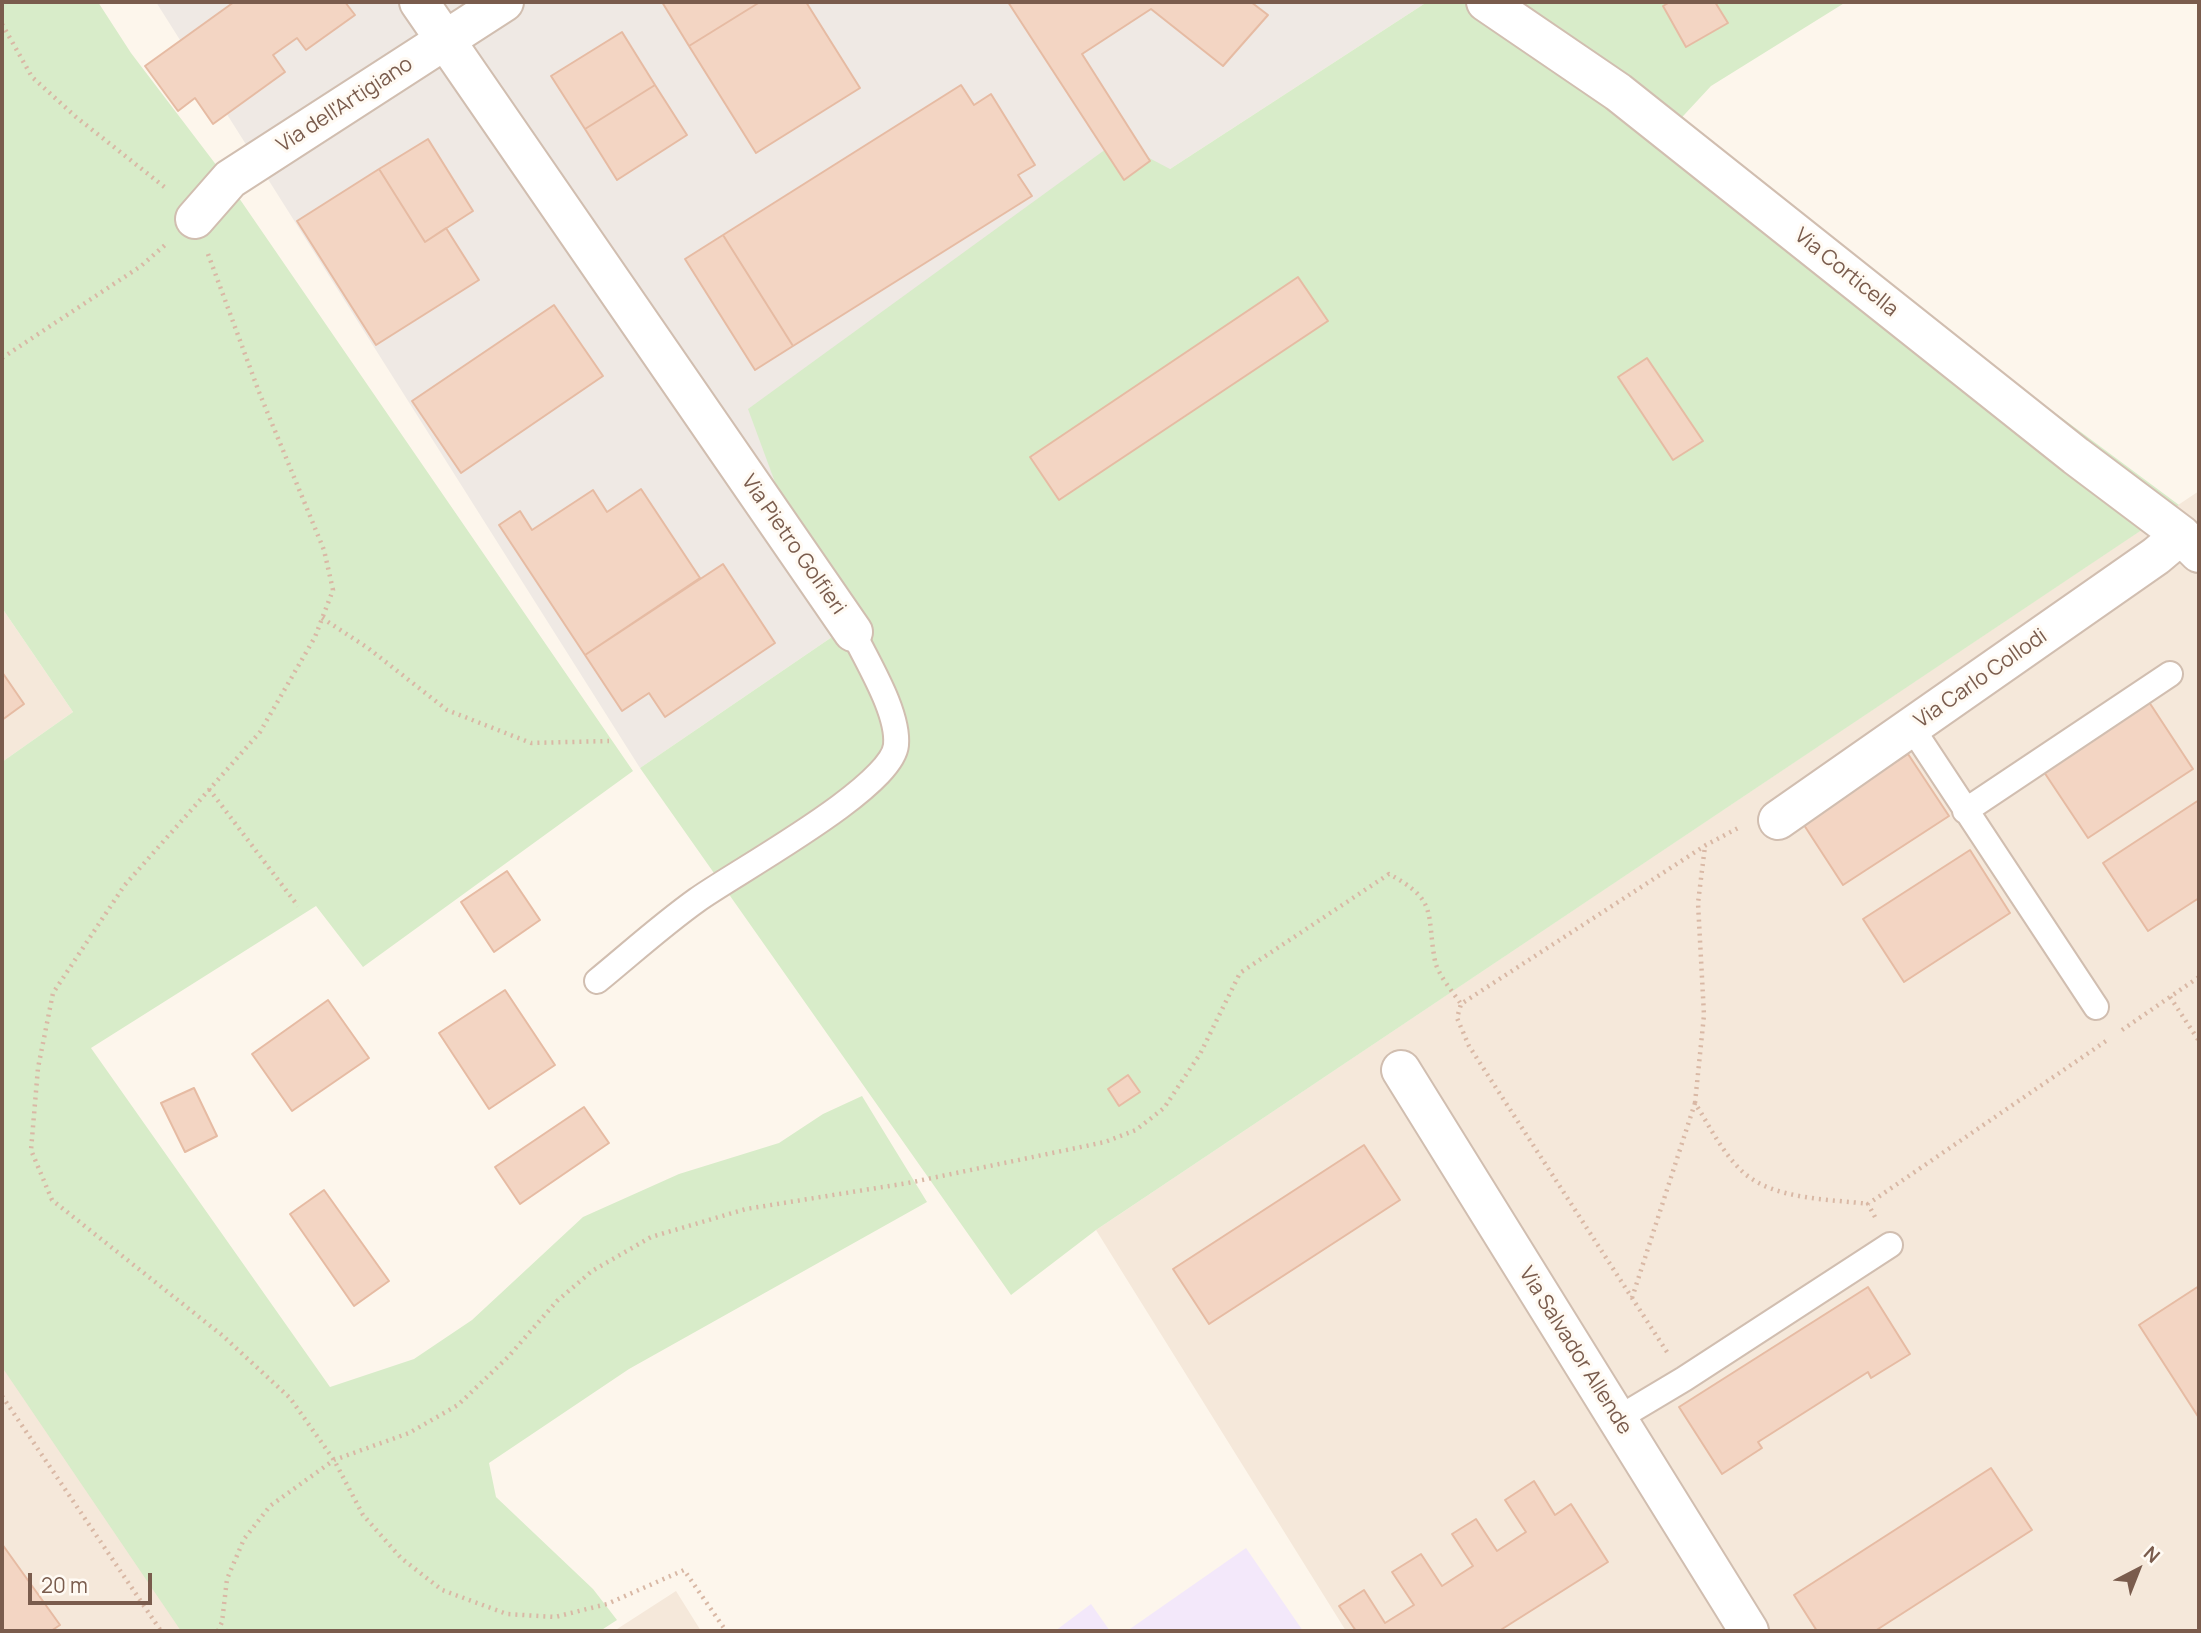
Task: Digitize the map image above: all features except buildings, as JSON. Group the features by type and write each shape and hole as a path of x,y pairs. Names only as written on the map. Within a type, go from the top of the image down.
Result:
{"street":[{"name":"Via Pietro Golfieri","path":"419,2 853,632"},
{"name":"Via dell'Artigiano","path":"195,219 230,179 504,2"},
{"name":"Via Corticella","path":"1486,2 1619,92 2190,544"},
{"name":"Via Carlo Collodi","path":"1778,820 2156,556 2190,544"},
{"name":"Via Salvador Allende","path":"1401,1070 1749,1631"}],"lane":[{"name":"Via Pietro Golfieri","path":"597,981 697,900 862,791 886,766 896,748 895,725 853,632"},
{"path":"1965,811 2170,674"},
{"path":"1912,728 2096,1007"},
{"path":"1617,1419 1684,1379 1890,1245"}],"path":[{"path":"2,24 32,77 76,117 159,180 195,219 259,392 324,550 333,590 315,637 260,732 124,886 53,993 38,1068 31,1150 52,1200 223,1336 290,1398 334,1460 363,1515 401,1558 442,1590 507,1614 555,1616 607,1604 684,1570 726,1631"},
{"path":"2,358 141,266 195,219"},
{"path":"322,618 368,648 447,710 531,743 608,741"},
{"path":"209,789 298,906"},
{"path":"1684,1379 1469,1046 1457,1018 1461,1004 1706,845 1743,826 1778,820"},
{"path":"1632,1298 1695,1103 1704,1014 1698,903 1706,845"},
{"path":"218,1631 222,1622 227,1579 244,1539 270,1506 334,1460 409,1433 458,1405 508,1357 557,1301 592,1271 651,1237 746,1209 908,1184 1105,1142 1136,1130 1164,1108 1193,1065 1240,973 1389,874 1415,888 1431,917 1436,964 1461,1004"},
{"path":"1695,1103 1727,1155 1746,1175 1770,1187 1800,1195 1868,1204 2199,977"},
{"path":"2170,997 2199,1041"},
{"path":"1868,1204 1890,1245"},
{"path":"2,1396 162,1631"}],"shaded area":[{"path":"156,2 1427,2 1170,169 749,409 832,637 640,768"},
{"path":"2199,491 2199,1631 1346,1631 1096,1230"},
{"path":"2,608 73,712 2,762"},
{"path":"2,1344 207,1631 2,1631"},
{"path":"1246,1548 1303,1631 1127,1631"},
{"path":"676,1591 701,1631 614,1631"},
{"path":"1091,1604 1110,1631 1055,1631"}],"green space":[{"path":"2,2 98,2 131,53 217,166 633,771 363,967 316,906 91,1048 330,1387 414,1359 472,1320 583,1217 679,1174 779,1143 823,1114 862,1096 927,1202 629,1369 489,1463 496,1497 593,1589 617,1620 600,1631 181,1631 2,1367 2,762 73,712 2,608"},
{"path":"1427,2 1846,2 1711,86 1672,128 2179,505 1096,1230 1011,1295 640,768 832,637 748,409 1117,141 1170,169"}]}
